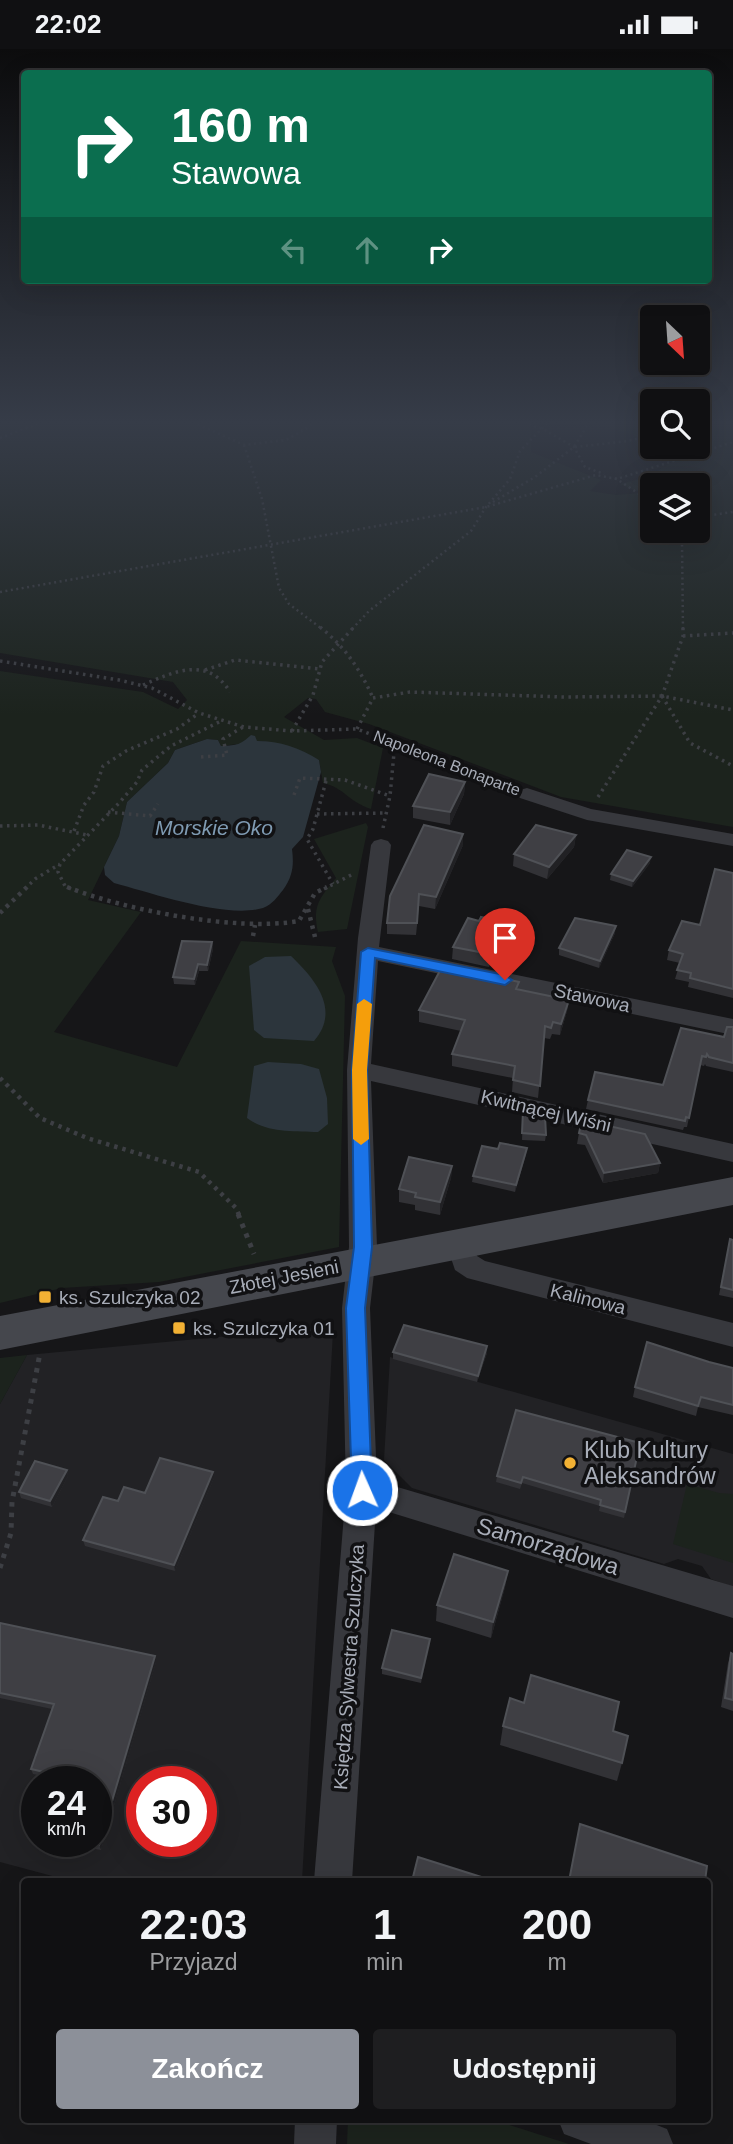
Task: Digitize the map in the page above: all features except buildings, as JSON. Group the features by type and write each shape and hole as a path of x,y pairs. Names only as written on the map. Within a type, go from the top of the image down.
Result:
{"street":[{"name":"Napoleona Bonaparte","path":"527,794 587,814 733,840"},
{"name":"Księdza Sylwestra Szulczyka","path":"333,1878 362,1490 356,1308 362,1262 359,1070 368,952 381,845"},
{"name":"Stawowa","path":"368,952 733,1027"},
{"name":"Kwitnącej Wiśni","path":"359,1070 733,1153"},
{"name":"Złotej Jesieni","path":"0,1333 733,1191"},
{"name":"Kalinowa","path":"459,1243 465,1262 477,1271 733,1335"},
{"name":"Samorządowa","path":"362,1490 733,1602"},
{"path":"314,2144 316,2123"},
{"path":"591,2123 652,2144"}],"path":[{"path":"267,520 279,588 289,604 339,642 361,672 373,698"},
{"path":"0,592 414,520"},
{"path":"292,731 313,695 322,662 339,642 369,611 471,531 478,520"},
{"path":"587,814 662,696 683,636 682,543"},
{"path":"683,636 733,633"},
{"path":"142,685 176,673 205,670 235,660 320,669"},
{"name":"Napoleona Bonaparte","path":"0,661 142,685 199,713 244,727 292,731 357,729 527,794"},
{"path":"205,670 220,677 230,692"},
{"path":"373,698 410,692 564,697 662,696 733,710"},
{"path":"662,696 690,743 733,766"},
{"path":"357,729 373,698"},
{"path":"74,831 85,804 94,792 97,774 103,766 137,746 176,732 199,713"},
{"path":"0,913 35,879 60,864 120,802 137,782 142,770 155,758 171,746 223,720"},
{"path":"201,757 226,755 223,739 244,727"},
{"path":"60,864 58,872 65,886 93,898 256,925 292,924 299,921 315,893 356,871 381,845 390,796 395,742"},
{"path":"294,795 300,778 358,783 390,796"},
{"path":"326,781 307,839 333,884"},
{"path":"108,812 150,816 158,804"},
{"path":"317,814 385,813"},
{"path":"0,826 38,825 87,835"},
{"path":"307,908 315,937"},
{"path":"253,936 256,925"},
{"path":"0,1078 40,1118 87,1138 199,1172 236,1208 254,1256"},
{"path":"0,1568 11,1533 12,1502 40,1353"}],"shaded area":[{"path":"0,520 640,520 640,543 710,543 710,520 733,520 733,827 561,797 369,724 325,712 316,699 308,698 284,717 324,740 357,738 383,748 371,809 323,783 319,760 264,741 221,746 218,740 207,739 175,750 168,763 127,802 119,836 88,900 141,912 54,1032 177,1067 241,941 336,947 332,961 345,996 339,1247 159,1282 62,1288 0,1303 0,671 143,692 178,709 187,700 173,682 0,653"},
{"path":"366,823 368,827 347,929 318,932 316,915 319,902 336,878 314,839"},
{"path":"325,1327 333,1332 302,1878 60,1878 0,1862 0,1404 27,1355"},
{"path":"27,1355 0,1404 0,1358"},
{"path":"390,1357 733,1454 733,1587 711,1579 702,1566 678,1559 664,1564 412,1488 384,1460"},
{"path":"687,1484 733,1494 733,1563 673,1544"},
{"path":"348,2123 503,2123 569,2144 347,2144"}],"water":[{"name":"Morskie Oko","path":"251,735 255,736 257,741 282,744 312,756 319,760 321,772 303,837 292,849 291,875 272,903 263,908 248,910 210,908 114,883 105,875 104,867 119,836 127,802 168,763 175,750 207,739 218,740 221,746 235,745"},
{"path":"291,956 309,975 322,995 325,1018 314,1041 264,1038 254,1030 249,966 265,957"},
{"path":"268,1062 301,1064 319,1069 327,1098 328,1124 318,1132 290,1131 272,1129 247,1118 254,1066"}],"slow traffic":[{"path":"361,1139 359,1070 364,1004"}],"place":[{"name":"ks. Szulczyka 02","path":"45,1297"},
{"name":"ks. Szulczyka 01","path":"179,1328"},
{"name":"Klub Kultury Aleksandrów","path":"570,1463"}],"route":[{"path":"362,1490 356,1308 363,1247 359,1070 368,952 505,980"}]}
